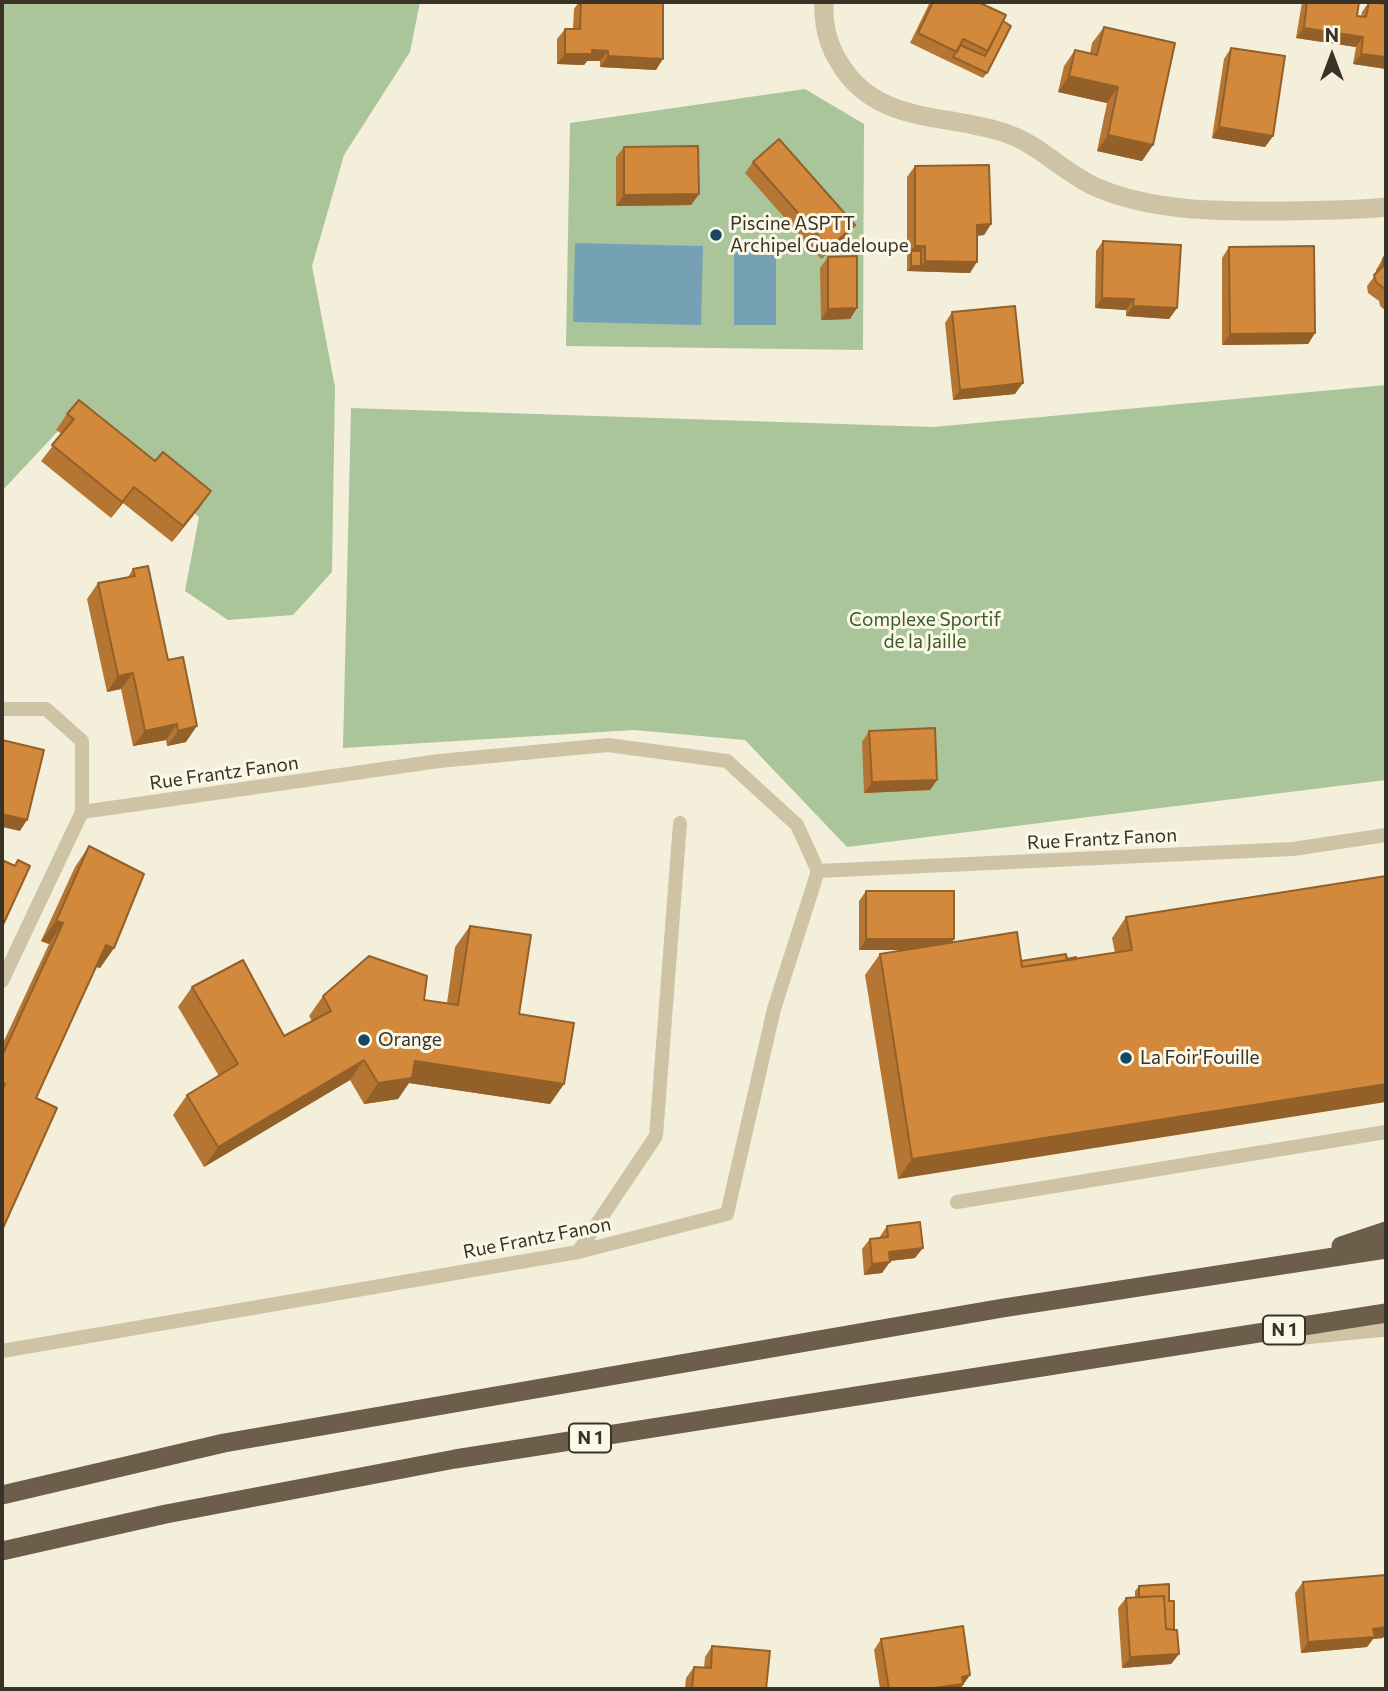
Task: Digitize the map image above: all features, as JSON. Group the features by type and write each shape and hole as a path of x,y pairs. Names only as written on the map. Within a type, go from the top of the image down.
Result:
{"highway":[{"path":"1281,1265 1386,1231"},
{"path":"2,1495 224,1443 1003,1308 1386,1249"},
{"name":"N 1","path":"2,1551 166,1514 455,1459 1386,1314"}],"street":[{"path":"824,2 825,33 833,53 849,79 872,99 890,108 1002,131 1027,141 1097,187 1155,204 1217,211 1353,210 1386,207"},
{"path":"1182,1346 1386,1327"}],"lane":[{"path":"2,709 46,709 82,741 82,812 2,981"},
{"name":"Rue Frantz Fanon","path":"2,1351 578,1252 727,1214 774,1009 818,871 797,825 727,761 608,745 439,761 82,812"},
{"path":"578,1252 656,1136 680,822"},
{"name":"Rue Frantz Fanon","path":"818,871 1293,849 1386,835"},
{"path":"957,1202 1386,1132"}],"green space":[{"path":"2,2 420,2 410,52 344,155 312,266 335,387 332,572 293,615 228,620 185,591 199,517 73,415 2,491"},
{"name":"Piscine ASPTT Archipel Guadeloupe","path":"805,89 864,124 863,350 566,346 570,123"},
{"name":"Complexe Sportif de la Jaille","path":"1386,385 1386,780 847,847 745,740 634,730 343,748 351,408 933,427"}],"water":[{"path":"575,243 703,246 701,325 573,322"},
{"path":"734,249 776,249 776,325 734,325"}],"building":[{"path":"581,2 663,2 663,59 608,56 608,51 592,50 592,54 565,54 565,29 580,29"},
{"path":"933,2 978,2 1006,15 988,51 963,39 957,52 918,33"},
{"path":"1307,2 1359,2 1357,16 1366,17 1369,2 1386,4 1386,57 1361,54 1363,37 1304,28"},
{"path":"1003,21 1011,26 987,73 953,57 960,45 985,56"},
{"path":"1104,27 1175,43 1153,145 1108,135 1118,87 1069,76 1075,50 1097,55"},
{"path":"1231,48 1285,56 1273,136 1219,127"},
{"path":"779,139 855,225 829,248 753,162"},
{"path":"698,146 699,194 624,195 624,147"},
{"path":"989,165 991,224 977,225 977,262 925,261 925,246 915,246 915,166"},
{"path":"1103,241 1181,245 1177,308 1133,306 1134,299 1102,298"},
{"path":"1314,246 1315,333 1230,334 1229,247"},
{"path":"911,251 921,251 921,266 911,266"},
{"path":"1386,254 1386,290 1376,282 1374,275 1383,266"},
{"path":"857,256 857,308 828,309 828,257"},
{"path":"1015,306 1023,383 960,390 952,312"},
{"path":"79,400 155,461 163,452 211,491 183,526 134,487 122,502 52,445 74,419 67,414"},
{"path":"148,566 168,660 183,657 197,726 178,731 177,724 145,731 133,673 118,676 98,583 135,576 133,569"},
{"path":"935,728 937,780 872,782 869,731"},
{"path":"2,740 44,750 27,820 2,814"},
{"path":"89,846 144,874 114,948 106,945 36,1098 57,1108 3,1228 2,1090 5,1084 2,1082 2,1056 63,923 56,921"},
{"path":"2,860 15,866 18,860 30,866 2,927"},
{"path":"1386,876 1386,1084 912,1159 880,954 1017,932 1022,967 1132,950 1126,917"},
{"path":"866,891 954,891 954,939 866,939"},
{"path":"470,926 531,935 519,1014 574,1023 564,1084 415,1061 412,1078 378,1083 364,1060 218,1147 187,1095 238,1064 192,987 243,960 284,1036 331,1011 323,996 369,956 427,976 424,1000 458,1005"},
{"path":"1066,954 1067,959 1076,959 1022,967 1021,961"},
{"path":"920,1222 923,1248 889,1252 890,1262 872,1264 870,1239 888,1237 887,1226"},
{"path":"1386,1575 1386,1627 1373,1629 1375,1637 1308,1642 1303,1582"},
{"path":"1169,1584 1169,1601 1174,1601 1174,1630 1166,1629 1164,1596 1139,1597 1139,1586"},
{"path":"1164,1596 1166,1629 1177,1630 1179,1654 1130,1657 1126,1598"},
{"path":"963,1626 970,1675 962,1677 963,1684 927,1689 889,1689 881,1639"},
{"path":"712,1646 770,1651 766,1689 692,1689 694,1667 711,1668"}],"place":[{"name":"Piscine ASPTT Archipel Guadeloupe","path":"716,235"},
{"name":"Orange","path":"364,1040"},
{"name":"La Foir'Fouille","path":"1126,1058"}]}
